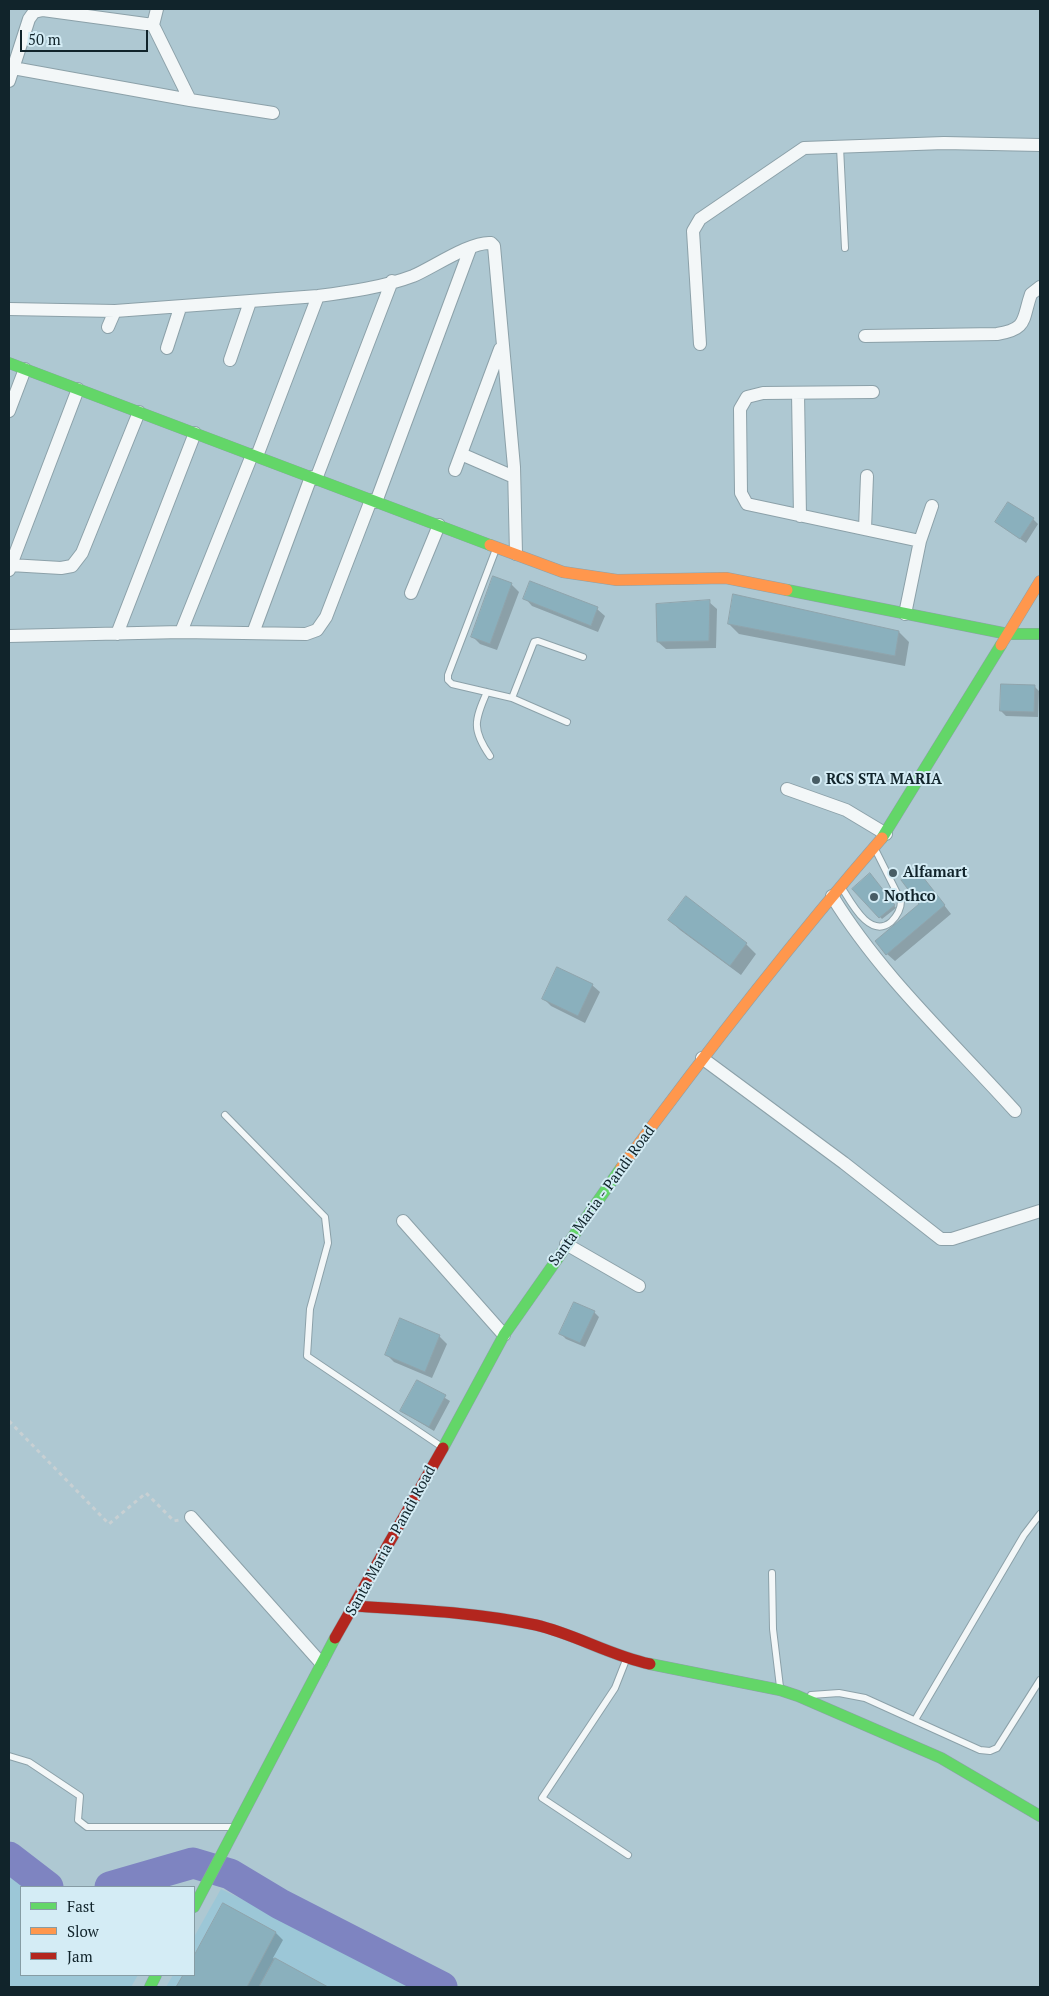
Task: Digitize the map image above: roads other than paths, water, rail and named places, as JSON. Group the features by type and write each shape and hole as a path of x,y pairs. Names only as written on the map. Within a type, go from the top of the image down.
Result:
{"street":[{"path":"157,9 153,25 190,100"},
{"path":"9,82 29,19 34,12 42,10 153,25"},
{"path":"14,68 273,114"},
{"path":"700,344 693,231 700,219 804,148 944,143 1040,145"},
{"path":"9,309 115,311 180,308 350,292 412,276 470,248 487,243 494,246 514,477 516,554"},
{"path":"9,636 181,632 306,634 317,630 326,617 374,501 470,248"},
{"path":"253,633 392,281"},
{"path":"864,336 997,334 1014,331 1024,322 1031,294 1040,287"},
{"path":"181,632 318,296"},
{"path":"230,360 250,302"},
{"path":"167,348 180,308"},
{"path":"108,327 115,311"},
{"path":"455,470 501,344"},
{"path":"9,363 563,572 618,580 726,578 1008,634 1040,634"},
{"path":"9,411 25,369"},
{"path":"78,389 9,568 61,568 72,566 82,553 139,412"},
{"path":"873,392 763,393 747,397 740,409 741,493 747,504 920,541"},
{"path":"798,393 800,516"},
{"path":"117,634 196,433"},
{"path":"461,454 514,477"},
{"path":"865,530 867,476"},
{"path":"905,614 920,541 932,506"},
{"path":"411,593 439,525"},
{"name":"Santa Maria - Pandi Road","path":"195,1904 321,1663 504,1336 566,1244 702,1058 837,891 886,834 1040,581"},
{"path":"786,788 846,810 886,834"},
{"path":"837,891 853,931 885,970 1015,1111"},
{"path":"702,1058 844,1163 941,1239 952,1239 1040,1211"},
{"path":"403,1221 504,1336"},
{"path":"566,1244 639,1286"},
{"path":"191,1517 321,1663"},
{"path":"354,1606 467,1613 537,1625 590,1642 626,1659 780,1690 941,1758 1040,1816"}],"lane":[{"path":"840,147 845,248"},
{"path":"497,548 448,677 452,684 512,698 567,722"},
{"path":"512,698 534,642 538,641 583,657"},
{"path":"487,692 477,714 476,727 481,743 490,756"},
{"path":"837,891 868,924 877,928 884,927 895,918 901,908 901,901 874,848"},
{"path":"225,1115 325,1217 328,1244 310,1309 307,1356 443,1448"},
{"path":"915,1720 1024,1535 1040,1514"},
{"path":"772,1573 773,1629 780,1690"},
{"path":"626,1659 615,1688 542,1798 628,1855"},
{"path":"798,1696 839,1693 865,1698 980,1750 990,1751 997,1748 1040,1680"},
{"path":"9,1756 29,1762 80,1796 78,1820 87,1827 237,1827"}],"waterway":[{"path":"9,1857 47,1886"},
{"path":"113,1886 193,1863 230,1874 280,1904 442,1987"}],"place":[{"name":"RCS STA MARIA","path":"816,780"},
{"name":"Alfamart","path":"893,873"},
{"name":"Nothco","path":"874,897"}]}
